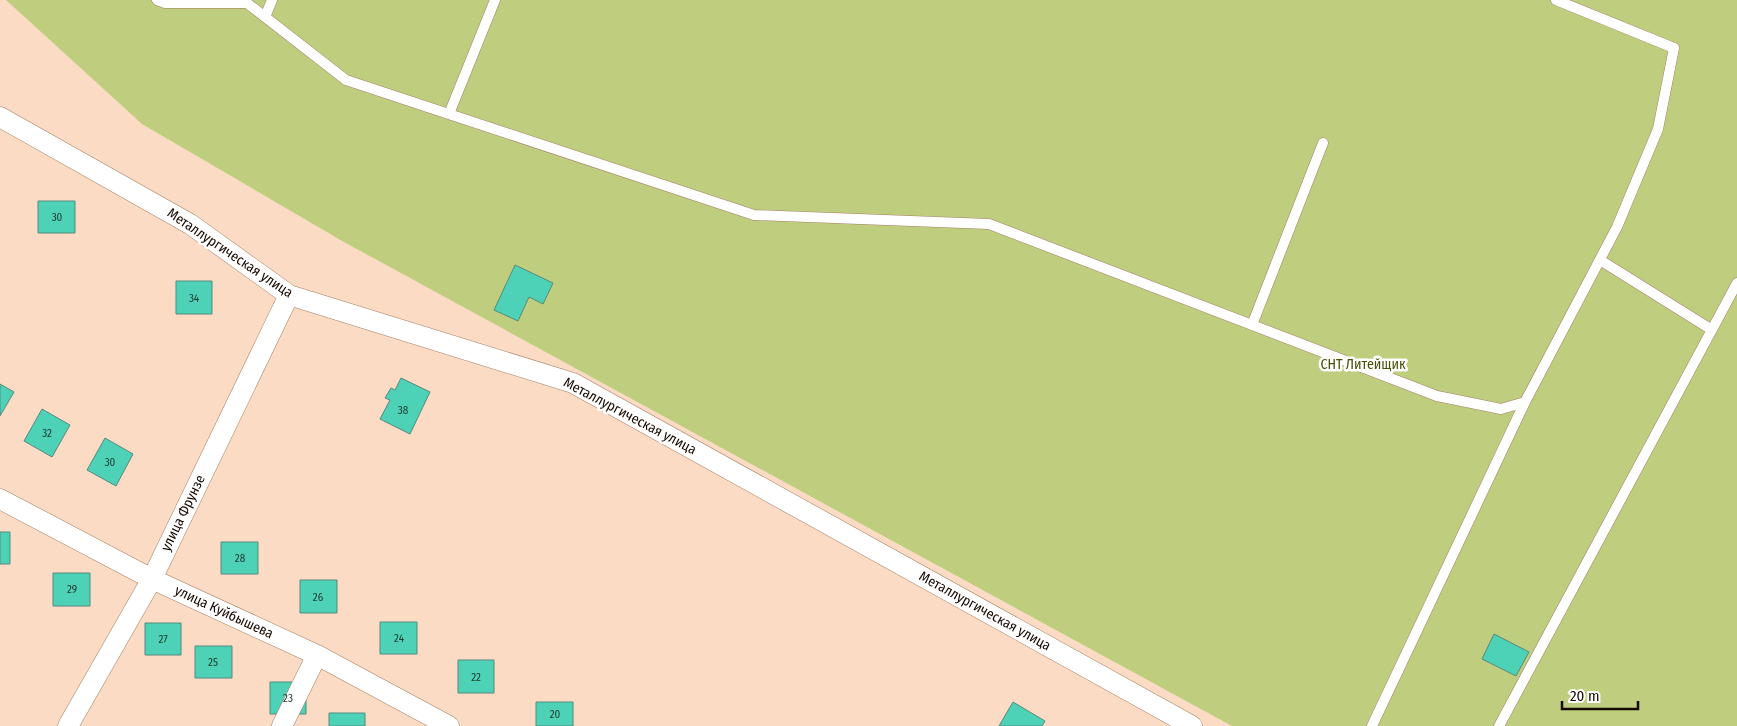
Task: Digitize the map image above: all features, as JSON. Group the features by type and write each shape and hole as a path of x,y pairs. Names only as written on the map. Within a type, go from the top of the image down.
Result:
{"street":[{"name":"Металлургическая улица","path":"0,117 190,224 289,295 573,383 1192,726"},
{"name":"улица Фрунзе","path":"68,726 152,579 289,295"},
{"name":"улица Куйбышева","path":"0,499 152,579 317,655 449,726"},
{"path":"282,726 317,655"}],"lane":[{"path":"157,0 165,3 247,3 346,80 754,216 989,224 1437,396 1501,409 1525,402"},
{"path":"265,17 272,0"},
{"path":"449,114 495,0"},
{"path":"1372,726 1525,402 1617,227 1658,130 1674,48 1556,0"},
{"path":"1252,325 1323,143"},
{"path":"1600,260 1712,330"},
{"path":"1499,726 1737,283"}],"green space":[{"name":"СНТ Литейщик","path":"6,0 1737,0 1737,726 1232,726 344,242 142,124"}],"building":[{"path":"38,201 75,201 75,233 38,233"},
{"path":"515,265 553,283 543,304 529,297 518,321 494,310"},
{"path":"176,281 212,281 212,314 176,314"},
{"path":"401,378 430,392 410,434 380,419 390,400 385,398 391,388 395,390"},
{"path":"0,384 14,392 0,416"},
{"path":"42,409 70,425 52,457 24,441"},
{"path":"105,438 133,454 116,486 87,470"},
{"path":"0,532 10,532 10,564 0,564"},
{"path":"221,542 258,542 258,574 221,574"},
{"path":"53,573 90,573 90,606 53,606"},
{"path":"300,580 337,580 337,613 300,613"},
{"path":"380,622 417,622 417,654 380,654"},
{"path":"145,623 181,623 181,655 145,655"},
{"path":"1494,634 1529,652 1516,676 1482,659"},
{"path":"195,646 232,646 232,678 195,678"},
{"path":"458,660 494,660 494,693 458,693"},
{"path":"270,682 306,682 306,714 270,714"},
{"path":"536,702 573,702 573,726 536,726"},
{"path":"1013,702 1045,721 1042,726 999,726"},
{"path":"329,713 365,713 365,726 329,726"}]}
